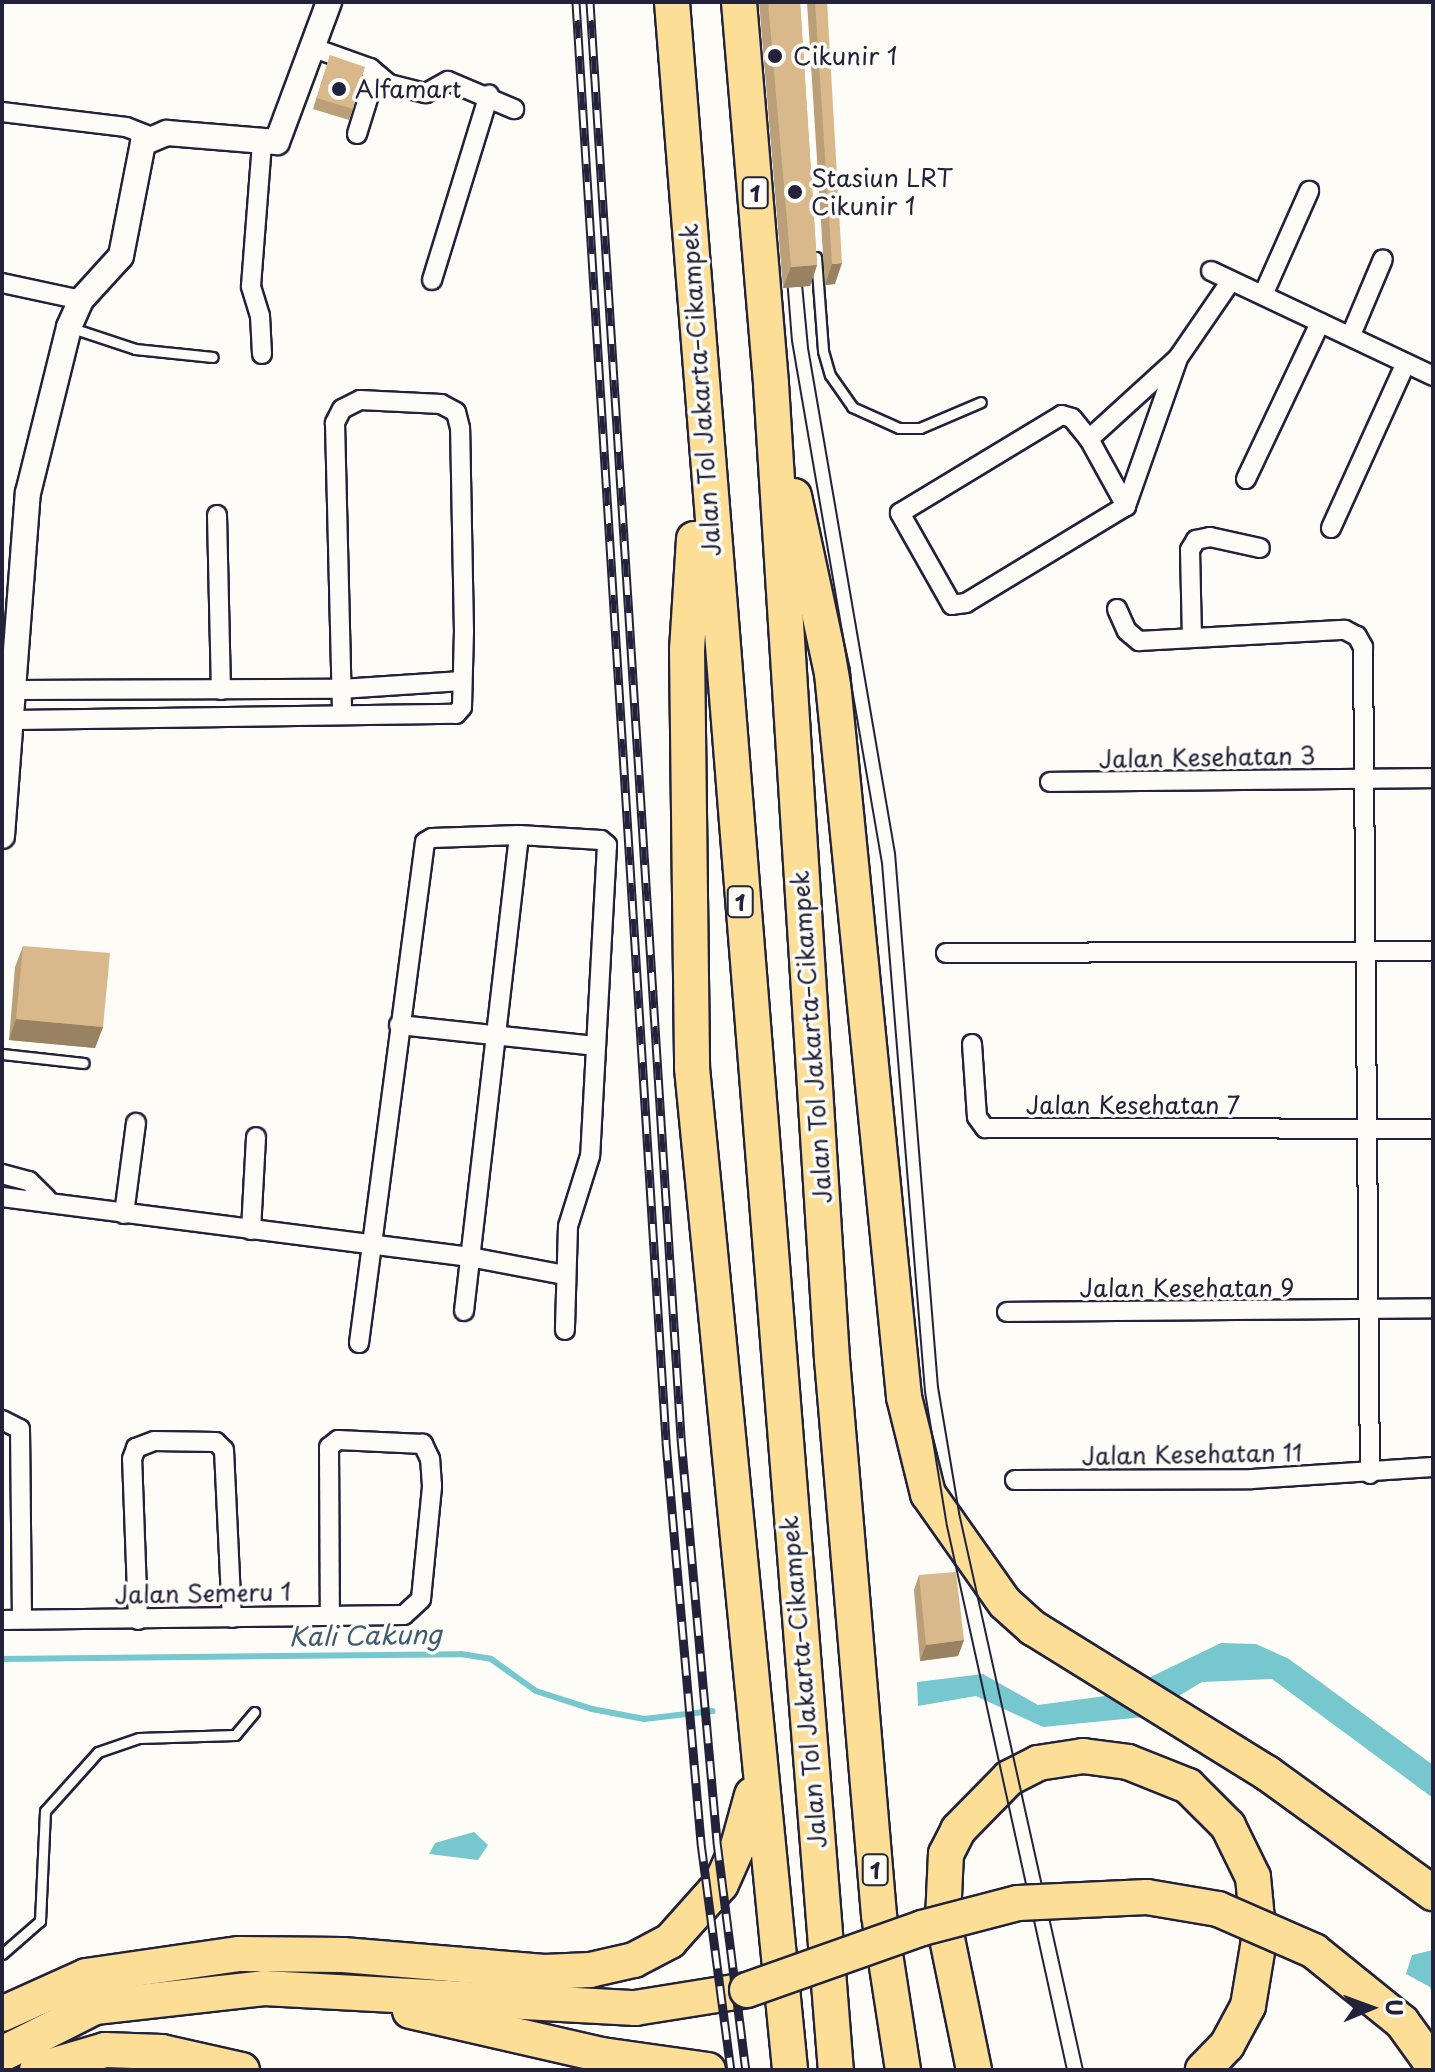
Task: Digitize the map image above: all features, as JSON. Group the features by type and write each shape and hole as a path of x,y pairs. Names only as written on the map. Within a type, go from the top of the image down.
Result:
{"highway":[{"name":"Jalan Tol Jakarta–Cikampek","path":"672,2 701,409 836,2070"},
{"name":"Jalan Tol Jakarta–Cikampek","path":"739,2 771,384 832,1359 879,1915 903,2070"},
{"path":"771,384 832,673 904,1397 928,1494 1005,1603 1033,1628 1270,1776 1433,1893"},
{"path":"701,409 687,649 692,1053 757,1768 790,2070"},
{"path":"974,2070 943,1919 946,1854 958,1830 1009,1778 1038,1763 1083,1756 1128,1762 1188,1786 1228,1826 1253,1877 1259,1940 1248,2006 1227,2045 1203,2070"},
{"path":"2,2014 86,1976 239,1954 343,1955 544,1972 590,1970 634,1960 670,1941 721,1884 738,1846 757,1768"},
{"path":"1270,1776 1433,1865"},
{"path":"2,2054 103,2005 264,1988 635,2008 747,1990 922,1928 1018,1903 1147,1897 1218,1909 1314,1951 1402,2022 1433,2065"},
{"path":"312,1989 602,2055 708,2070"},
{"path":"37,2070 105,2050 162,2052 242,2070"}],"street":[{"path":"2,112 126,127 150,136 167,133 262,144 277,142 329,2"},
{"path":"311,47 370,68 375,76 426,93 448,81 489,95 514,109"},
{"path":"357,134 375,76"},
{"path":"432,280 489,95"},
{"path":"2,836 28,493 69,327 81,300 121,256 138,158 150,136"},
{"path":"262,144 251,286 260,316 262,354"},
{"path":"1263,295 1309,191"},
{"path":"1351,335 1383,259"},
{"path":"1211,271 1433,376"},
{"path":"1089,439 1178,358 1231,281"},
{"path":"2,283 81,300"},
{"path":"1246,479 1320,323"},
{"path":"1126,506 1089,439 1072,418 1062,415 903,509 901,519 946,596 958,605 1126,506 1178,358"},
{"path":"1331,528 1406,363"},
{"path":"10,730 342,714 456,714 462,707 460,443 456,412 441,404 360,400 342,409 335,423 342,714"},
{"path":"217,515 221,690"},
{"path":"1192,638 1190,550 1196,540 1210,537 1260,548"},
{"path":"1117,609 1127,631 1139,641 1345,630 1357,636 1364,673 1366,779 1370,1474"},
{"path":"11,694 341,689 462,681"},
{"name":"Jalan Kesehatan 3","path":"1050,782 1433,778"},
{"path":"464,1311 493,1034 519,835"},
{"path":"359,1343 425,842 519,835 601,840 607,845 590,1156 568,1226 564,1275 565,1330"},
{"path":"946,953 1433,951"},
{"path":"399,1025 595,1046"},
{"name":"Jalan Kesehatan 7","path":"972,1044 977,1117 985,1128 1367,1129"},
{"path":"124,1214 136,1123"},
{"path":"1367,1129 1433,1129"},
{"path":"251,1230 256,1137"},
{"path":"2,1174 29,1181 47,1199"},
{"path":"2,1197 47,1199 124,1214 470,1257 564,1275"},
{"name":"Jalan Kesehatan 9","path":"1007,1312 1433,1308"},
{"path":"2,1420 20,1429 22,1619"},
{"name":"Jalan Semeru 1","path":"2,1620 404,1615 421,1599 432,1486 428,1452 423,1444 407,1440 338,1440 326,1454 330,1614"},
{"path":"138,1620 132,1459 136,1448 154,1441 216,1442 224,1450 232,1618"},
{"name":"Jalan Kesehatan 11","path":"1015,1480 1370,1474 1433,1467"}],"lane":[{"path":"815,248 823,351 839,392 852,407 899,428 920,428 981,402"},
{"path":"69,327 135,349 213,357"},
{"path":"2,1054 84,1063"},
{"path":"2,1954 40,1921 45,1811 98,1752 139,1738 235,1735 254,1712"}],"water":[{"path":"1221,1643 1256,1644 1289,1659 1433,1765 1433,1798 1272,1679 1202,1682 1144,1717 1043,1727 976,1696 918,1706 917,1682 983,1674 1038,1705 1113,1695"},
{"path":"474,1832 488,1845 478,1860 429,1854 435,1843"},
{"path":"1433,1950 1433,1996 1430,1987 1406,1974 1412,1955"}],"building":[{"path":"768,2 800,2 817,265 791,267"},
{"path":"815,2 827,2 842,263 832,264"},
{"name":"Alfamart","path":"330,55 365,67 353,109 317,98"},
{"path":"23,946 110,953 103,1027 16,1019"},
{"path":"956,1572 964,1640 926,1645 919,1575"}],"waterway":[{"name":"Kali Cakung","path":"2,1659 461,1654 491,1659 536,1691 592,1709 644,1719 713,1711"}],"tram line":[{"path":"800,263 808,348 895,853 938,1387 959,1513 1083,2070"},
{"path":"786,265 792,341 882,863 925,1392 947,1526 1067,2070"}],"railway":[{"path":"576,2 666,1442 701,1843 731,2070"},
{"path":"590,2 681,1438 717,1842 746,2070"}],"place":[{"name":"Cikunir 1","path":"775,56"},
{"name":"Alfamart","path":"339,89"},
{"name":"Stasiun LRT Cikunir 1","path":"795,192"}]}
